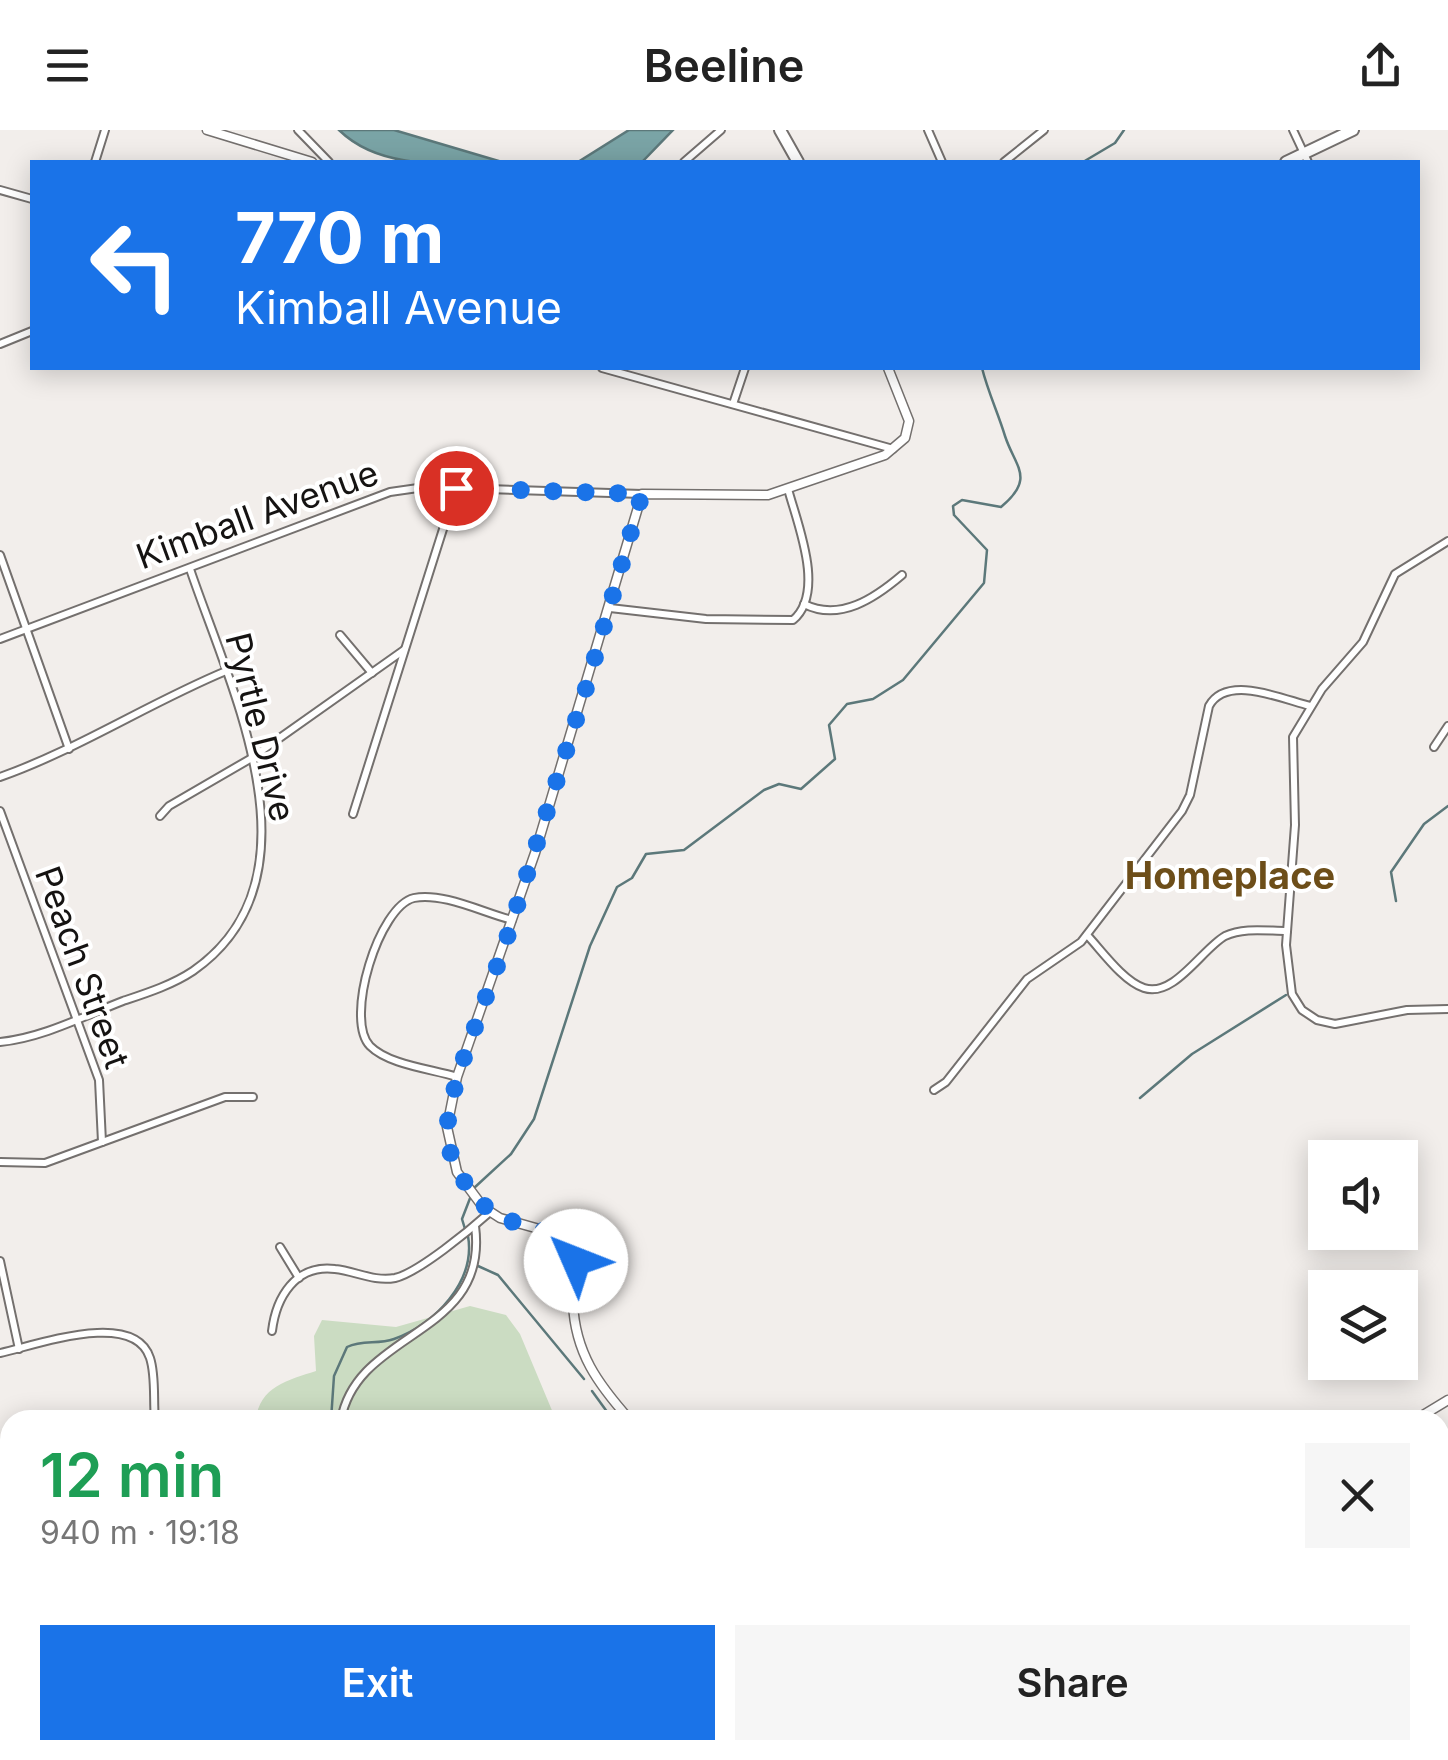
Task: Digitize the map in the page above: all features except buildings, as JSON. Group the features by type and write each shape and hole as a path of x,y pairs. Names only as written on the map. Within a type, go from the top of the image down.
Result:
{"main road":[{"path":"780,130 797,160"},
{"path":"1306,158 1354,130"}],"street":[{"path":"97,160 105,130"},
{"path":"207,130 282,158"},
{"path":"298,130 327,160"},
{"path":"686,160 721,130"},
{"path":"928,130 941,160"},
{"path":"1006,160 1044,130"},
{"path":"1292,130 1306,158"},
{"path":"0,190 30,198"},
{"path":"0,344 30,332"},
{"path":"609,370 894,450 905,438 909,421 889,370"},
{"path":"734,404 744,370"},
{"name":"Kimball Avenue","path":"0,639 376,496 406,489 735,498 788,490 894,450"},
{"path":"353,814 456,488"},
{"path":"610,608 784,622 798,617 804,604 806,564 788,490"},
{"path":"621,1410 594,1380 579,1345 573,1248 557,1234 490,1212 473,1197 451,1158 447,1135 457,1077 513,921 642,494"},
{"path":"1448,541 1394,574 1363,642 1310,706 1291,746 1295,825 1286,931 1292,994 1302,1010 1317,1020 1335,1024 1407,1010 1448,1010"},
{"path":"0,555 70,750"},
{"name":"Pyrtle Drive","path":"0,1042 76,1019 184,977 231,936 252,900 264,849 261,807 226,670 190,569"},
{"path":"804,604 821,611 847,608 874,596 902,575"},
{"path":"340,635 372,673"},
{"path":"160,816 168,806 250,760 405,650"},
{"path":"0,777 70,750 146,706 226,670"},
{"path":"934,1090 946,1082 1028,979 1087,935 1186,804 1209,706 1215,696 1233,689 1310,706"},
{"path":"1434,747 1448,726"},
{"name":"Peach Street","path":"0,811 102,1092 102,1142"},
{"path":"457,1077 383,1055 364,1038 358,1010 387,918 398,905 421,897 513,921"},
{"path":"1087,935 1138,985 1151,989 1165,987 1234,933 1286,931"},
{"path":"0,1162 38,1165 225,1096 253,1097"},
{"path":"272,1332 278,1301 299,1278 322,1268 394,1278 406,1274 490,1212"},
{"path":"344,1410 348,1397 367,1372 446,1314 461,1295 476,1262 472,1228"},
{"path":"280,1247 299,1278"},
{"path":"0,1261 18,1349"},
{"path":"0,1352 92,1333 126,1333 150,1356 153,1410"}],"green space":[{"path":"470,1306 506,1315 520,1334 552,1410 258,1410 277,1386 316,1371 314,1336 322,1320 396,1327"}],"water":[{"path":"339,130 394,130 495,160 406,160 356,143"},
{"path":"629,130 673,130 644,160 581,160"}],"waterway":[{"path":"1086,160 1115,143 1124,130"},
{"path":"465,1229 462,1219 474,1188 511,1154 534,1119 590,946 617,887 632,878 646,854 684,850 764,790 779,784 801,789 835,759 829,725 847,704 873,699 903,680 984,583 987,550 954,515 953,506 962,500 1001,507 1018,488 1020,472 983,370"},
{"path":"1396,901 1391,872 1424,824 1448,806"},
{"path":"1140,1098 1192,1054 1286,995"},
{"path":"332,1410 334,1376 347,1347 394,1339 438,1312 466,1269 468,1236"},
{"path":"478,1266 498,1275 584,1379"},
{"path":"592,1391 606,1410"}],"district":[{"name":"Homeplace","path":"1230,875"}],"route":[{"path":"456,488 642,494 534,854 457,1077 447,1127 451,1158 473,1197 500,1218 563,1236 573,1248 576,1261"}]}
